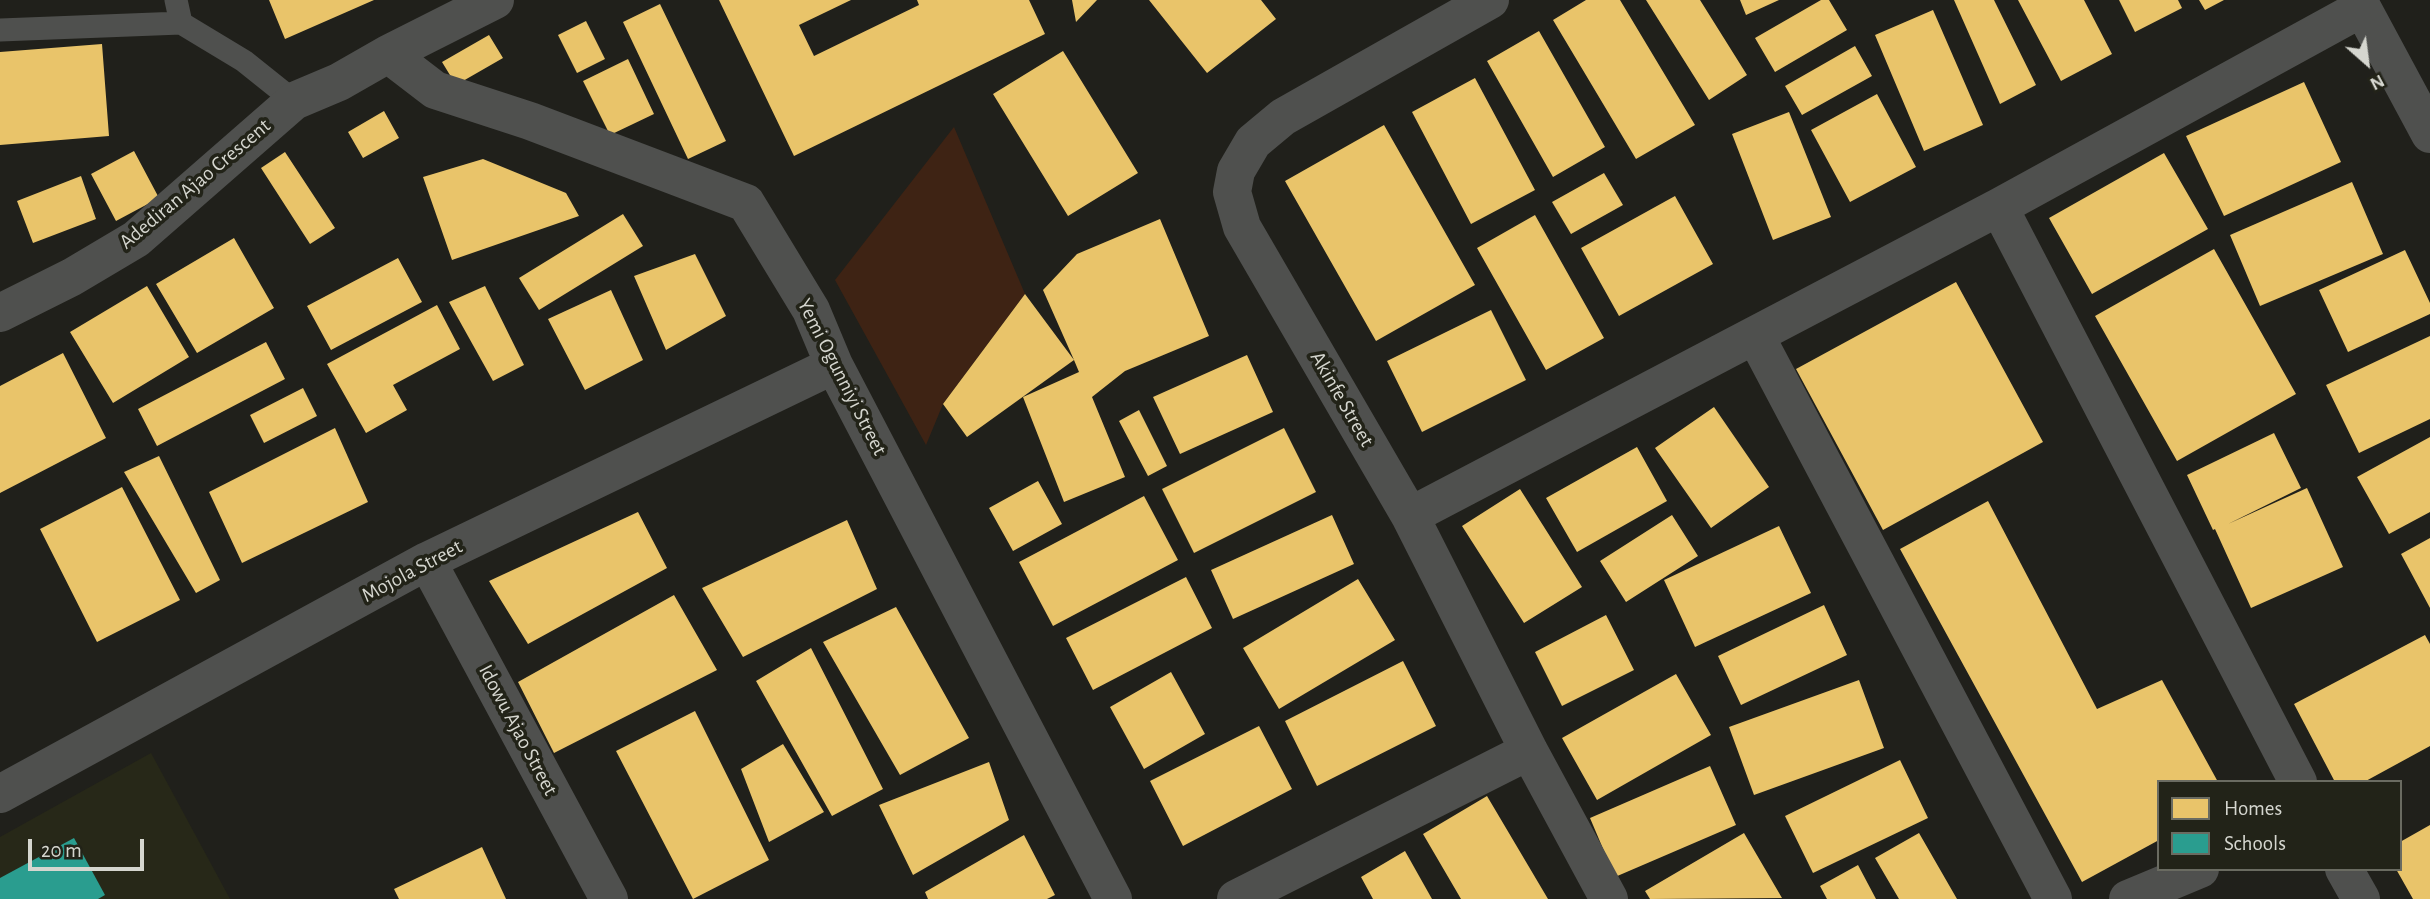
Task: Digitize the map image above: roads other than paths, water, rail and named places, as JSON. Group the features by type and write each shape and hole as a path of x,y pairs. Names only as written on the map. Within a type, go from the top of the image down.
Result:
{"street":[{"name":"Adediran Ajao Crescent","path":"0,313 136,239 294,101 339,82 495,0"},
{"name":"Akinfe Street","path":"1490,0 1283,117 1253,142 1236,171 1232,192 1242,227 1410,516 1529,751 1609,899"},
{"path":"1410,516 2000,207 2360,4 2430,134"},
{"name":"Yemi Ogunniyi Street","path":"388,54 435,90 530,121 746,203 811,310 834,365 1113,899"},
{"path":"2000,207 2297,780"},
{"path":"1755,335 2053,899"},
{"name":"Mojola Street","path":"0,794 427,561 834,365"},
{"name":"Idowu Ajao Street","path":"427,561 609,899"},
{"path":"1236,899 1529,751"},
{"path":"2127,899 2195,871"},
{"path":"2345,871 2361,899"}],"lane":[{"path":"176,0 181,23"},
{"path":"0,30 181,23 244,61 294,101"}]}
